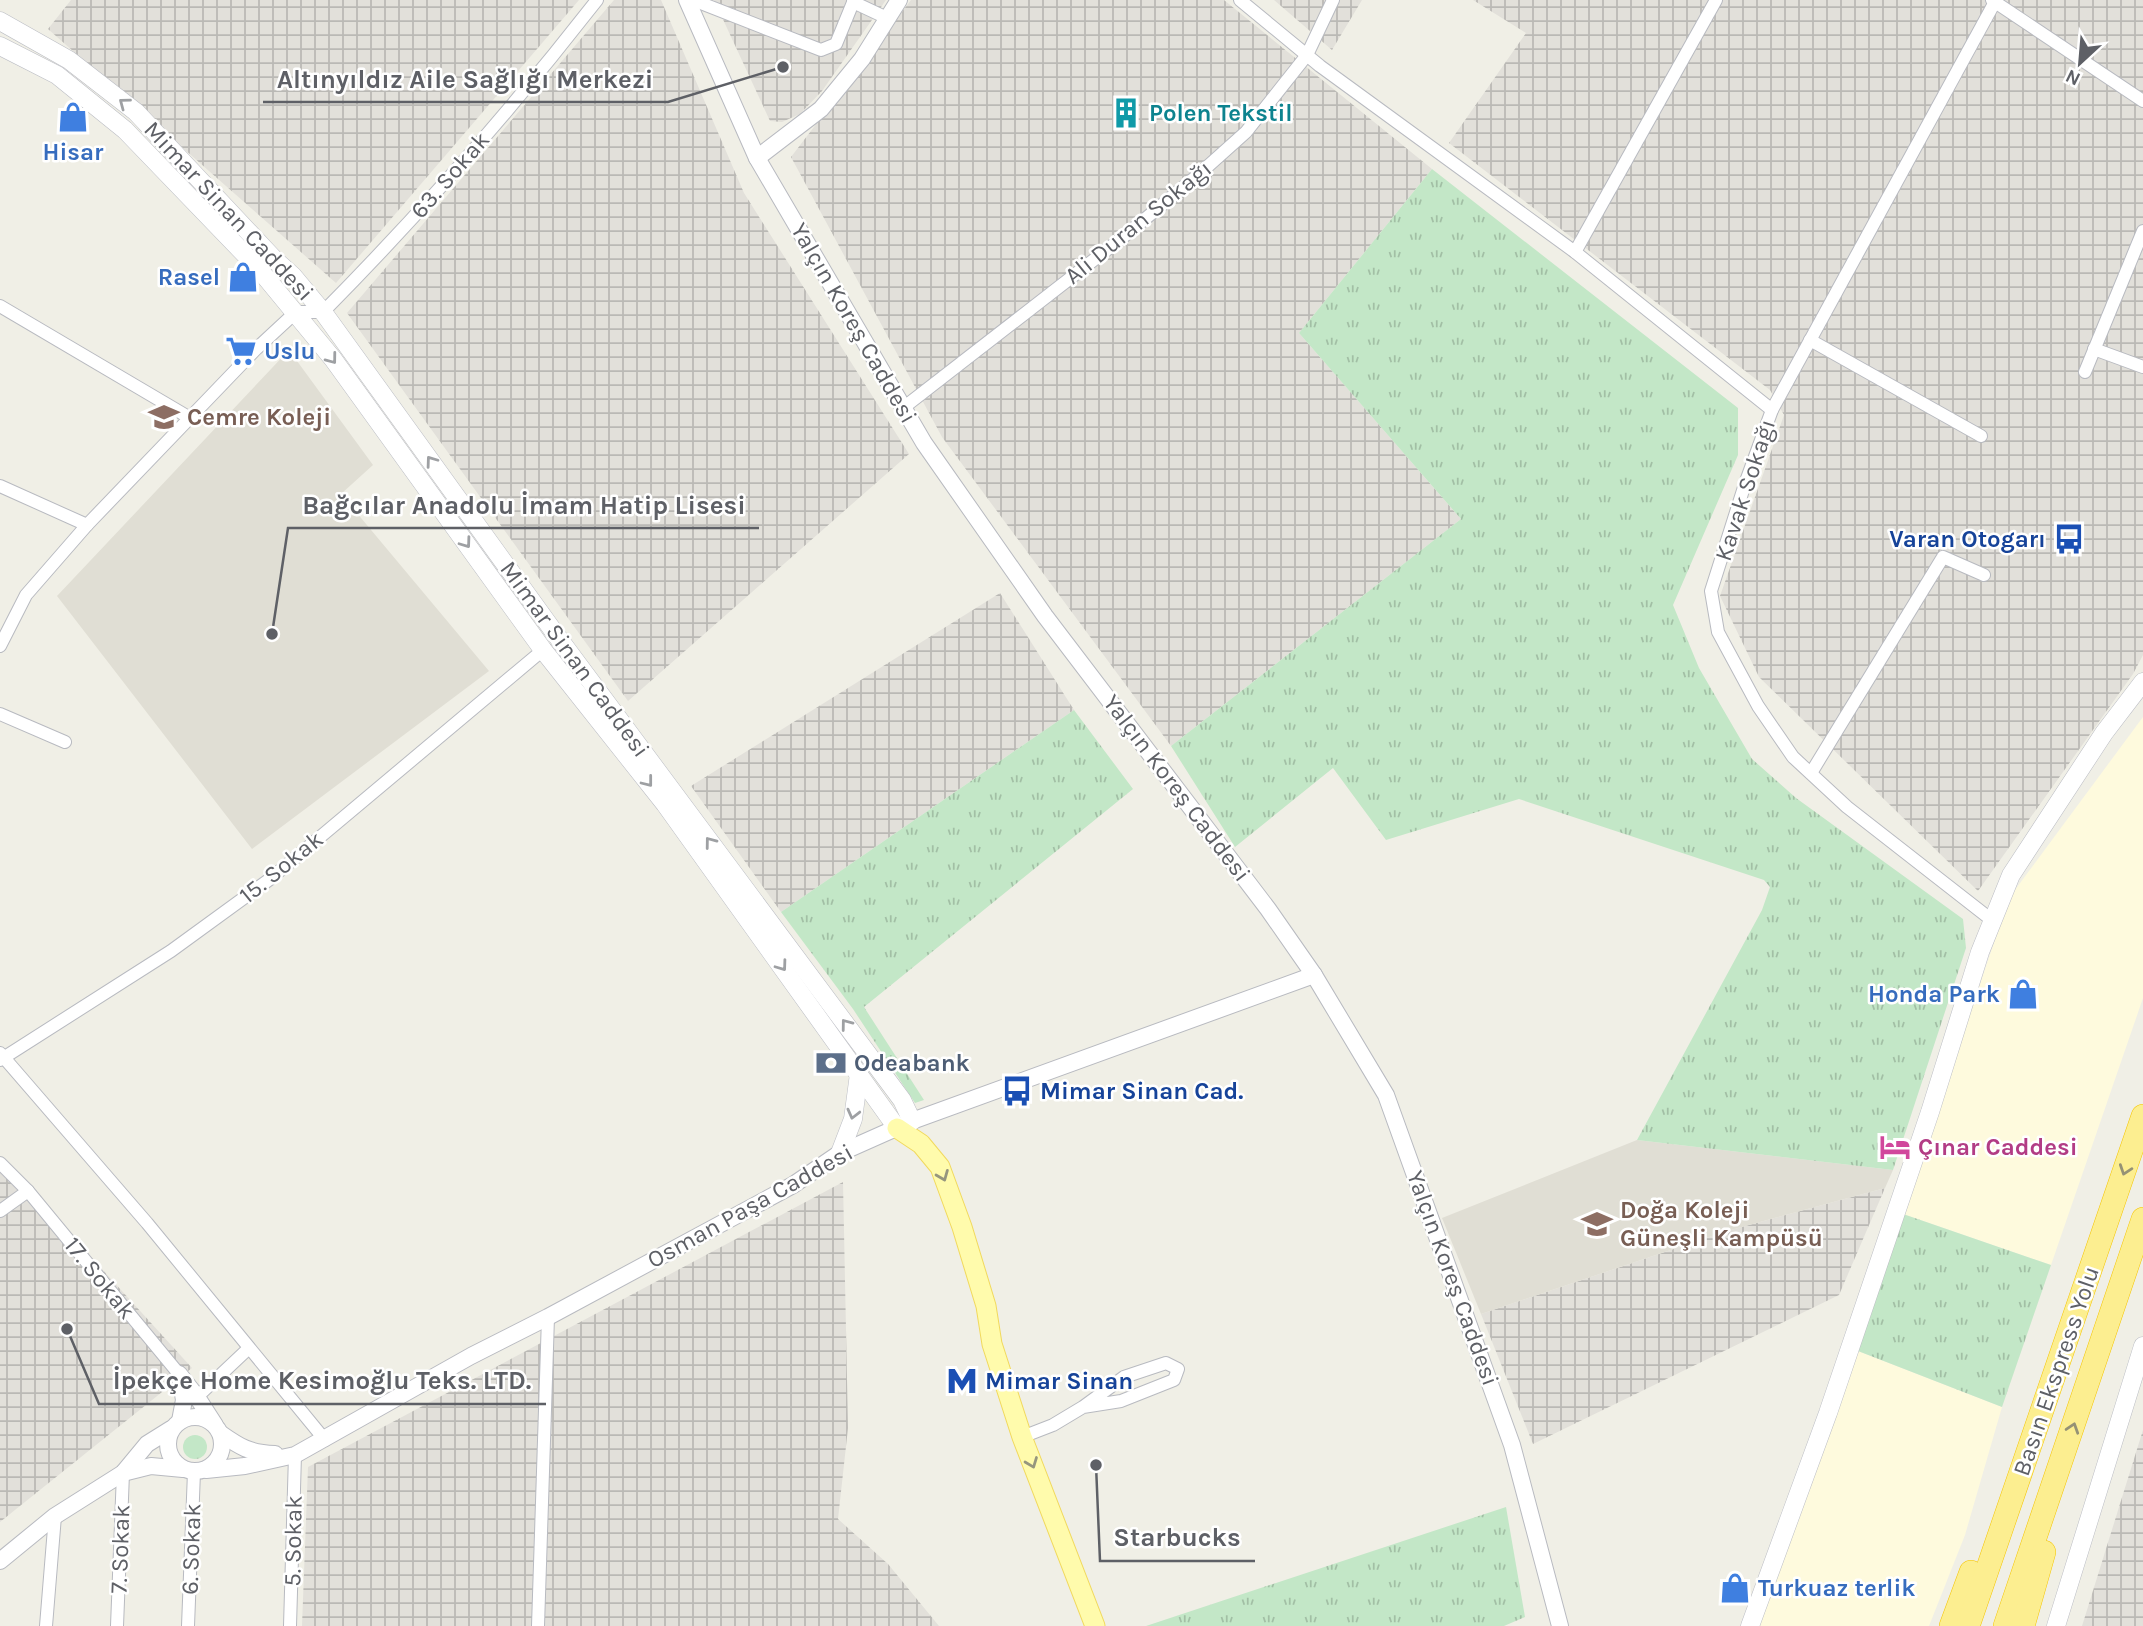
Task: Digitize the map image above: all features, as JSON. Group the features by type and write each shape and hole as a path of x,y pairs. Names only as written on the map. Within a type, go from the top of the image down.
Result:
{"highway":[{"name":"Basın Ekspress Yolu","path":"1968,1626 2143,1116"},
{"name":"Basın Ekspress Yolu","path":"2005,1626 2143,1219"},
{"path":"1951,1626 2021,1441 2040,1413"},
{"path":"2023,1626 2045,1550 2051,1493"}],"main road":[{"name":"Mimar Sinan Caddesi","path":"0,21 69,60 136,112 293,276 323,312 557,636 902,1100 904,1124"},
{"name":"Mimar Sinan Caddesi","path":"0,46 57,75 125,130 258,268 296,312 333,359 542,650 665,804 859,1073 904,1124"},
{"path":"1750,1626 1833,1400 1930,1112 1980,953 2011,875 2104,733 2143,682"},
{"path":"840,1153 853,1119 859,1073"},
{"path":"904,1124 940,1167 970,1253 986,1306 992,1344 1022,1437 1095,1626"},
{"path":"2056,1626 2143,1346"}],"street":[{"name":"63. Sokak","path":"323,312 382,253 455,172 597,0"},
{"name":"Yalçın Koreş Caddesi","path":"687,0 757,158 924,443 1045,616 1268,909 1314,975 1387,1095 1513,1444 1560,1626"},
{"path":"693,0 821,50 836,44 853,1 887,18"},
{"path":"757,158 821,110 862,59 899,0"},
{"path":"1240,0 1307,55 1575,252 1772,410"},
{"name":"Ali Duran Sokağı","path":"903,408 1122,237 1198,175 1245,132 1307,55 1333,0"},
{"path":"1575,252 1716,0"},
{"path":"1995,1 2143,101"},
{"name":"Kavak Sokağı","path":"1993,921 1847,807 1793,757 1758,706 1718,632 1712,591 1745,484 1772,410 1995,1"},
{"path":"2085,372 2143,231"},
{"path":"0,306 190,418"},
{"path":"0,646 26,595 87,525 190,418 296,312 323,312"},
{"path":"1810,340 1980,436"},
{"path":"2094,349 2143,367"},
{"path":"0,486 87,525"},
{"path":"1811,773 1943,557 1984,575"},
{"name":"15. Sokak","path":"2,1057 170,951 270,878 542,650"},
{"path":"0,714 65,742"},
{"name":"Osman Paşa Caddesi","path":"122,1472 151,1466 194,1470 245,1466 295,1455 471,1356 793,1185 840,1153 904,1124 1314,975"},
{"path":"2,1057 147,1223 325,1440"},
{"name":"17. Sokak","path":"0,1163 29,1191 197,1396 218,1430"},
{"path":"0,1211 29,1191"},
{"path":"538,1626 548,1317"},
{"path":"197,1396 248,1348"},
{"path":"1022,1437 1053,1425 1124,1377 1166,1363 1178,1368 1174,1380 1156,1388 1121,1401 1083,1407"},
{"path":"179,1374 184,1400 168,1442 168,1450 176,1464 194,1470 212,1466 221,1454 222,1440 218,1430"},
{"path":"176,1425 187,1418 203,1418 241,1448 258,1453 295,1455"},
{"name":"Osman Paşa Caddesi","path":"0,1561 55,1516 122,1472 147,1444 176,1425"},
{"name":"5. Sokak","path":"290,1626 295,1455"},
{"name":"6. Sokak","path":"188,1626 194,1470"},
{"name":"7. Sokak","path":"117,1626 122,1472"},
{"path":"46,1626 55,1516"}],"shaded area":[{"path":"71,0 579,0 336,283 48,29"},
{"path":"614,0 661,0 744,193 909,454 628,701 347,313"},
{"path":"714,0 886,0 822,91 800,114 782,122 770,121"},
{"path":"911,0 1224,0 1432,169 1299,333 1461,519 1171,746 942,437 791,157"},
{"path":"1274,0 1362,0 1332,50"},
{"path":"1473,0 2143,0 2143,655 2133,674 1978,891 1759,677 1720,596 1784,415 1770,390 1449,143 1526,33"},
{"path":"289,350 373,465 341,494 489,671 252,849 57,596"},
{"path":"1000,593 1074,710 781,912 691,786"},
{"path":"2143,717 2143,998 2051,1265 1903,1214 2009,898"},
{"name":"Doğa Koleji Güneşli Kampüsü","path":"1637,1140 1893,1170 1885,1188 1727,1231 1481,1314 1442,1218"},
{"path":"0,1157 192,1368 0,1522"},
{"path":"843,1182 848,1428 838,1519 888,1564 939,1626 302,1626 308,1467"},
{"path":"1885,1188 1839,1295 1533,1444 1481,1314 1727,1231"},
{"path":"1858,1351 2002,1407 1965,1535 1929,1626 1759,1626"},
{"path":"2143,1430 2143,1626 2082,1626"}],"green space":[{"path":"1432,169 1738,408 1738,455 1673,605 1699,668 1752,759 1796,798 1963,919 1966,948 1893,1170 1637,1140 1762,910 1770,887 1764,880 1519,799 1386,840 1333,768 1235,847 1171,746 1461,519 1299,333"},
{"path":"1074,710 1133,789 864,1007 924,1100 915,1103 853,1009 781,912"},
{"path":"1903,1214 2051,1265 2002,1407 1858,1351"},
{"path":"195,1435 203,1439 207,1447 203,1455 195,1459 187,1455 183,1447 187,1439"},
{"path":"1506,1507 1525,1617 1504,1626 1146,1626"}],"place":[{"name":"Altınyıldız Aile Sağlığı Merkezi","path":"783,67"},
{"name":"Polen Tekstil","path":"1126,113"},
{"name":"Hisar","path":"73,117"},
{"name":"Rasel","path":"243,277"},
{"name":"Uslu","path":"241,351"},
{"name":"Cemre Koleji","path":"164,417"},
{"name":"Varan Otogarı","path":"2069,539"},
{"name":"Bağcılar Anadolu İmam Hatip Lisesi","path":"272,634"},
{"name":"Honda Park","path":"2023,994"},
{"name":"Odeabank","path":"831,1063"},
{"name":"Mimar Sinan Cad.","path":"1017,1091"},
{"name":"Çınar Caddesi","path":"1895,1147"},
{"name":"Doğa Koleji Güneşli Kampüsü","path":"1597,1224"},
{"name":"İpekçe Home Kesimoğlu Teks. LTD.","path":"67,1329"},
{"name":"Mimar Sinan","path":"962,1381"},
{"name":"Starbucks","path":"1096,1465"},
{"name":"Turkuaz terlik","path":"1735,1588"}]}
